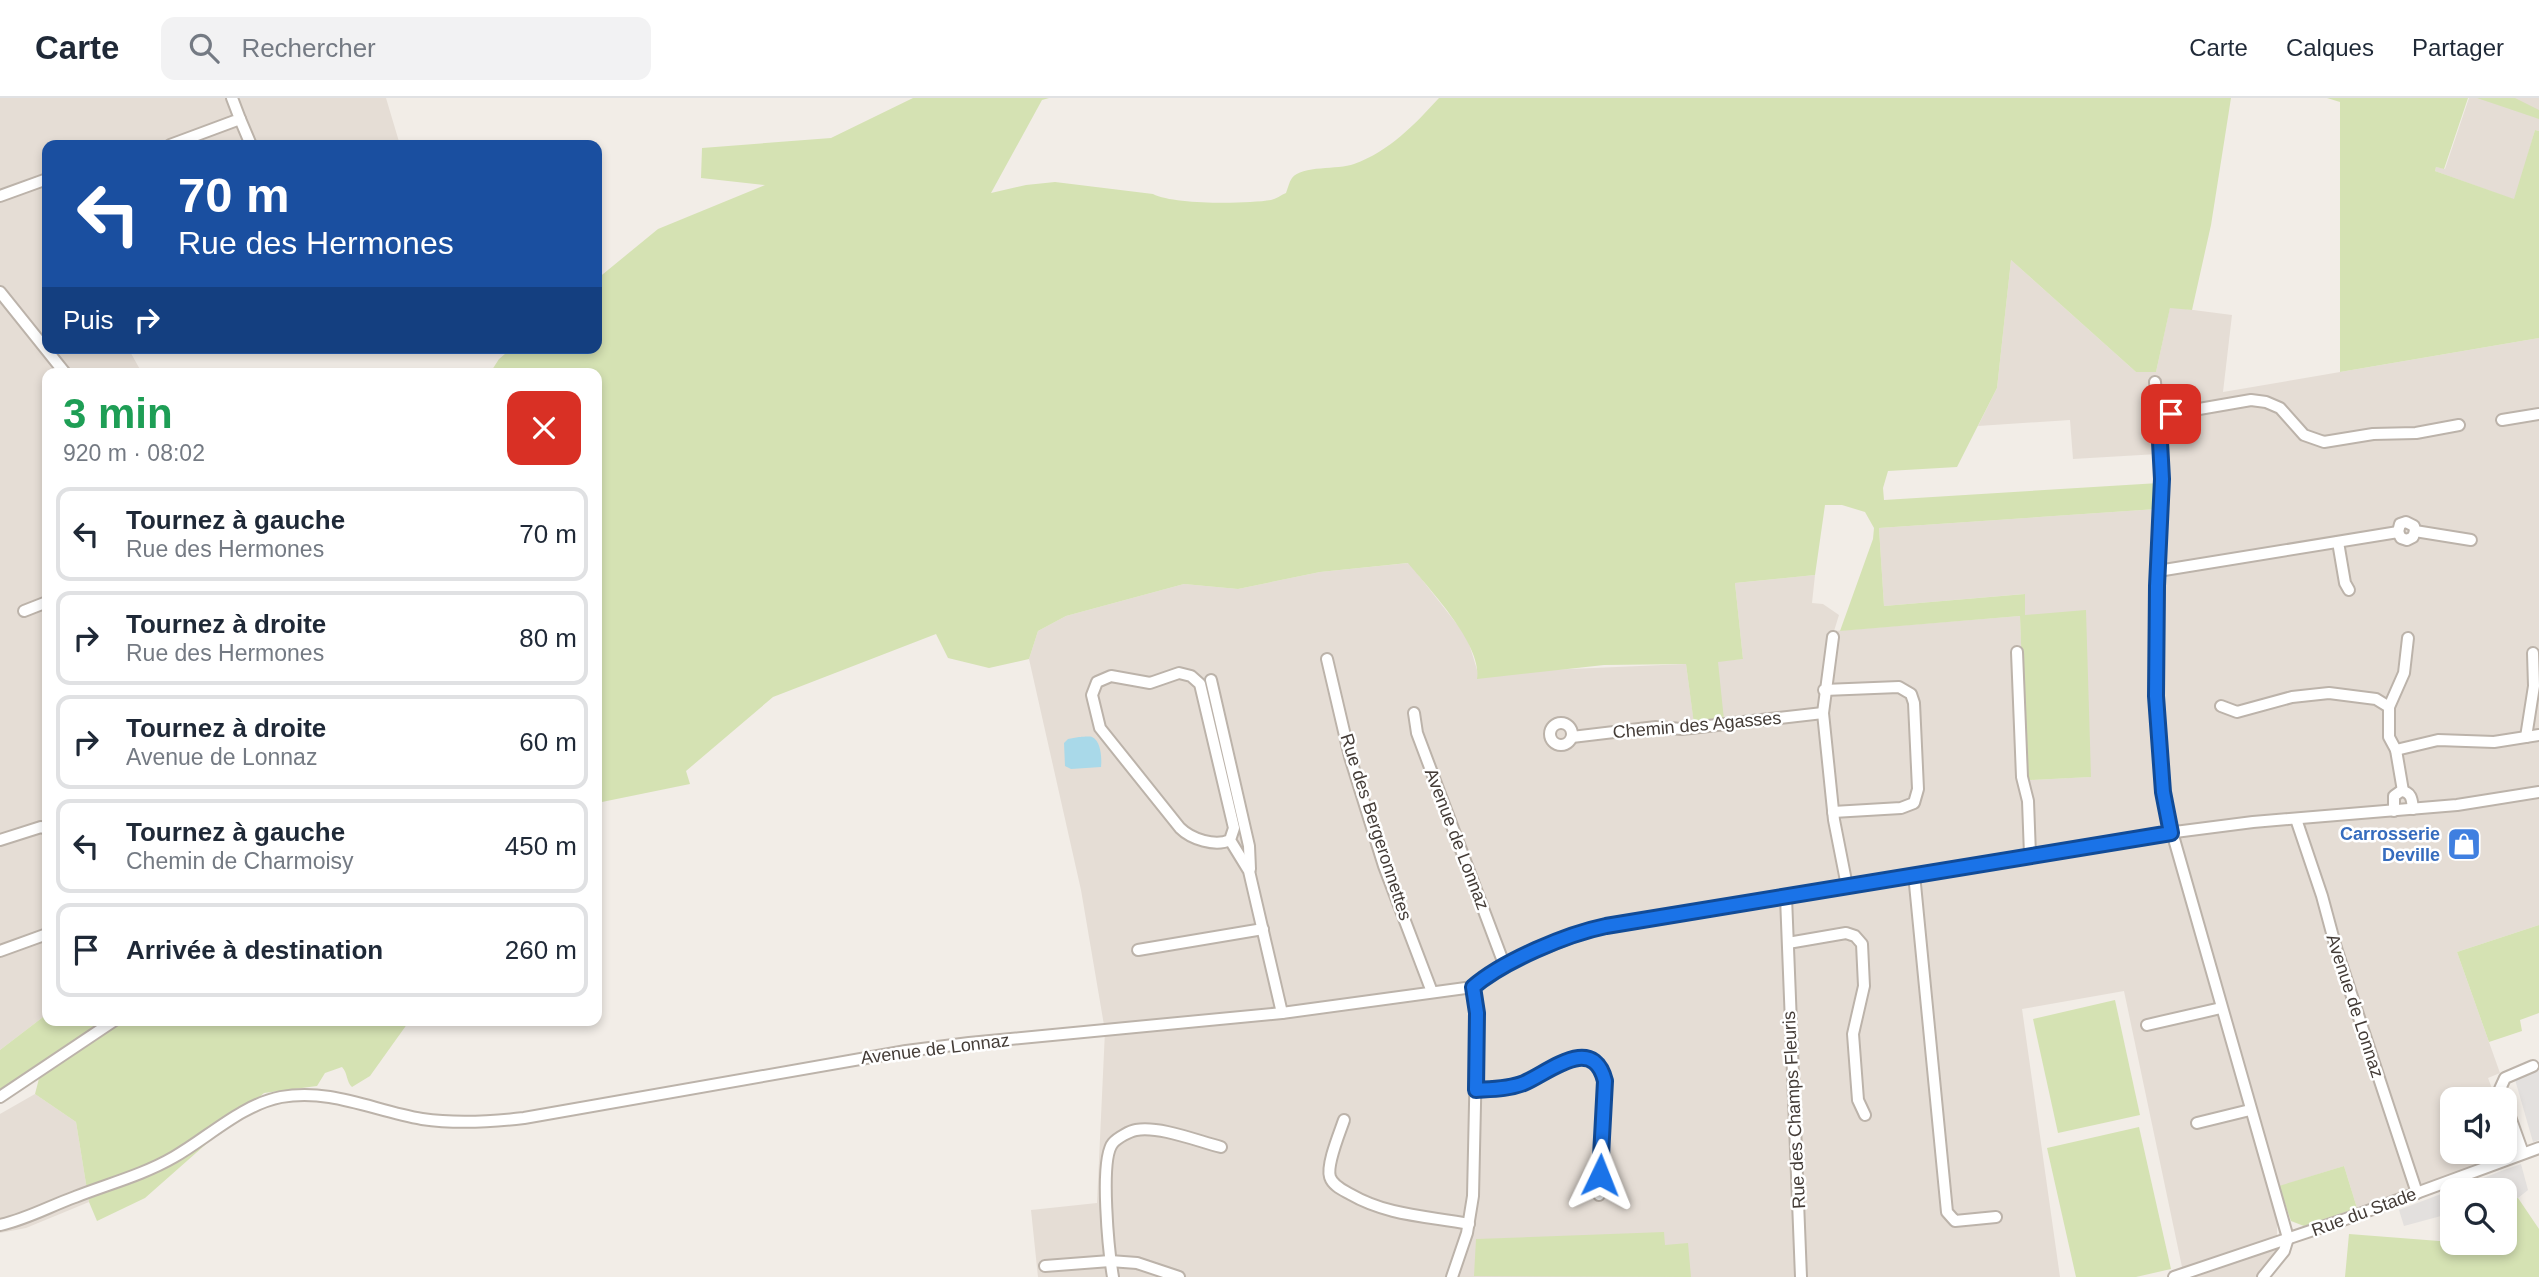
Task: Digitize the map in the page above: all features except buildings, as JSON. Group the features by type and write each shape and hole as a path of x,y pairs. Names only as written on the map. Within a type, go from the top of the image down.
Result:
{"street":[{"path":"232,98 249,140"},
{"path":"183,140 240,119"},
{"path":"0,196 42,181"},
{"path":"0,292 42,344"},
{"path":"50,354 61,368"},
{"path":"2155,382 2162,479 2156,654 2157,718 2164,804 2287,1238 2174,1277"},
{"path":"2159,423 2176,413 2251,400 2280,408 2304,435 2324,442 2373,434 2416,433 2459,425"},
{"path":"2502,421 2539,414"},
{"path":"2158,571 2398,532 2401,538 2407,540 2413,537 2415,531 2471,540"},
{"path":"2338,542 2345,583 2349,590"},
{"path":"24,611 42,604"},
{"path":"1833,637 1823,713 1833,812 1847,886"},
{"path":"2403,791 2396,750 2389,737 2389,707 2404,673 2408,638"},
{"path":"2017,652 2022,777 2027,797 2030,855"},
{"path":"2526,737 2535,686 2533,653"},
{"name":"Rue des Bergeronnettes","path":"1327,659 1350,757 1384,866 1432,992"},
{"path":"1230,840 1222,842 1196,838 1180,828 1100,728 1091,695 1097,681 1111,676 1150,683 1180,673 1196,679 1202,690 1234,828 1230,840 1249,871"},
{"path":"1211,680 1249,846 1249,871 1282,1013"},
{"path":"1824,690 1899,687 1908,691 1914,703 1918,789 1914,803 1901,808 1833,812"},
{"path":"2221,706 2237,712 2292,696 2329,693 2376,699 2389,707"},
{"name":"Avenue de Lonnaz","path":"1414,713 1417,733 1504,964"},
{"name":"Chemin des Agasses","path":"1572,737 1656,727 1682,729 1823,713"},
{"path":"2396,750 2438,740 2494,742 2539,735"},
{"path":"2403,791 2412,796 2413,809"},
{"path":"2394,811 2394,796 2403,791"},
{"name":"Avenue de Lonnaz","path":"0,1225 36,1214 144,1172 182,1153 248,1110 267,1101 289,1096 339,1097 432,1120 503,1120 919,1049 1282,1013 1473,987 1504,964 1600,927 2171,833 2457,805 2539,792"},
{"name":"Avenue de Lonnaz","path":"2296,819 2417,1193"},
{"path":"0,840 42,827"},
{"path":"1914,874 1947,1212 1955,1221 1996,1217"},
{"name":"Rue des Champs Fleuris","path":"1786,897 1801,1277"},
{"path":"1138,950 1263,929"},
{"path":"1788,943 1846,933 1855,936 1862,944 1864,986 1853,1034 1858,1100 1865,1115"},
{"path":"0,951 42,936"},
{"path":"1466,1277 1454,1272 1469,1224 1474,1185 1477,1013 1473,987"},
{"path":"2147,1025 2221,1008"},
{"path":"0,1097 106,1026"},
{"path":"1476,1090 1519,1085 1575,1058 1587,1059 1597,1065 1605,1081 1599,1195"},
{"path":"2501,1087 2505,1078 2533,1066"},
{"path":"2197,1123 2250,1110"},
{"path":"1344,1120 1330,1166 1330,1177 1337,1186 1364,1202 1398,1214 1469,1224"},
{"path":"1113,1277 1105,1203 1112,1143 1133,1130 1152,1129 1221,1147"},
{"path":"2517,1136 2523,1153"},
{"name":"Rue du Stade","path":"2263,1277 2284,1251 2287,1238 2539,1148"},
{"path":"1045,1266 1110,1261 1137,1263 1179,1277"}],"shaded area":[{"path":"0,98 386,98 399,140 42,140 42,354 131,354 139,368 42,368 42,1018 0,1050"},
{"path":"2469,98 2539,98 2539,131 2535,130 2515,200 2435,171 2436,167 2445,169"},
{"path":"2011,260 2136,372 2156,372 2170,307 2232,315 2223,392 2539,338 2539,925 2457,952 2500,1073 2488,1078 2491,1087 2440,1087 2440,1164 2478,1164 2357,1208 2344,1166 2268,1190 2277,1220 2277,1253 2257,1277 2176,1277 2182,1267 2124,991 2022,1009 2060,1277 1038,1277 1031,1210 1097,1203 1105,1031 1081,890 1029,659 1038,631 1066,616 1184,584 1238,589 1320,572 1409,563 1467,637 1478,673 1686,664 1694,723 1718,661 1743,659 1735,583 1815,575 1812,603 1823,604 1839,615 1834,631 2020,616 2026,778 2090,777 2025,615 2024,594 1884,606 1879,528 2157,509 2158,454 2073,459 2070,420 1978,426 1997,388"},
{"path":"2539,1069 2539,1140 2533,1142 2514,1076"},
{"path":"35,1094 76,1122 89,1202 26,1228 0,1233 0,1114"},
{"path":"2521,1164 2528,1190 2518,1198 2517,1178 2483,1178"},
{"path":"2440,1194 2440,1216 2404,1226 2399,1210"}],"green space":[{"path":"913,98 1049,98 1042,100 991,193 1055,182 1153,194 1193,202 1228,203 1273,199 1286,193 1291,180 1304,171 1347,166 1367,159 1401,136 1439,98 2231,98 2211,225 2192,310 2170,308 2156,372 2136,372 2011,260 1997,388 1957,467 1888,471 1883,488 1884,500 2159,483 2157,509 1879,528 1884,606 2025,594 2025,615 2086,610 2091,777 2026,779 2020,616 1840,631 1873,539 1874,528 1865,512 1842,505 1825,505 1815,575 1735,583 1743,659 1718,662 1724,720 1694,724 1686,664 1604,665 1477,679 1477,665 1463,634 1441,602 1408,563 1320,572 1238,589 1184,584 1066,616 1038,631 1029,659 989,668 948,658 936,634 773,697 686,771 690,784 602,802 602,368 493,368 505,354 602,354 602,275 658,229 765,185 701,178 702,148 831,138"},
{"path":"2327,98 2468,98 2444,169 2436,167 2435,171 2514,199 2535,130 2539,131 2539,338 2340,372 2340,102"},
{"path":"2477,98 2515,98 2539,110 2539,119"},
{"path":"2539,925 2539,1013 2520,1020 2522,1031 2489,1042 2457,952"},
{"path":"2115,1000 2140,1115 2058,1133 2033,1019"},
{"path":"42,1018 42,1026 406,1026 370,1076 352,1087 342,1067 325,1073 317,1086 264,1093 145,1198 97,1221 89,1202 76,1122 35,1094 43,1063 0,1089 0,1050"},
{"path":"2139,1127 2171,1269 2136,1277 2076,1277 2047,1148"},
{"path":"2344,1166 2357,1208 2304,1226 2291,1221 2279,1186"},
{"path":"2518,1198 2539,1229 2539,1277 2345,1277 2349,1234 2440,1241 2440,1255 2517,1255"},
{"path":"1664,1232 1665,1245 1688,1243 1691,1277 1474,1276 1476,1239"}],"water":[{"path":"1068,739 1095,739 1101,755 1101,767 1071,769 1065,766 1064,743"}],"place":[{"name":"Carrosserie Deville","path":"2464,844"}],"route":[{"path":"1600,1175 1605,1081 1597,1065 1587,1059 1569,1059 1519,1085 1476,1090 1477,1013 1473,987 1497,967 1580,933 1606,926 2171,833 2163,792 2157,718 2156,654 2162,479 2159,423 2171,414"}]}
